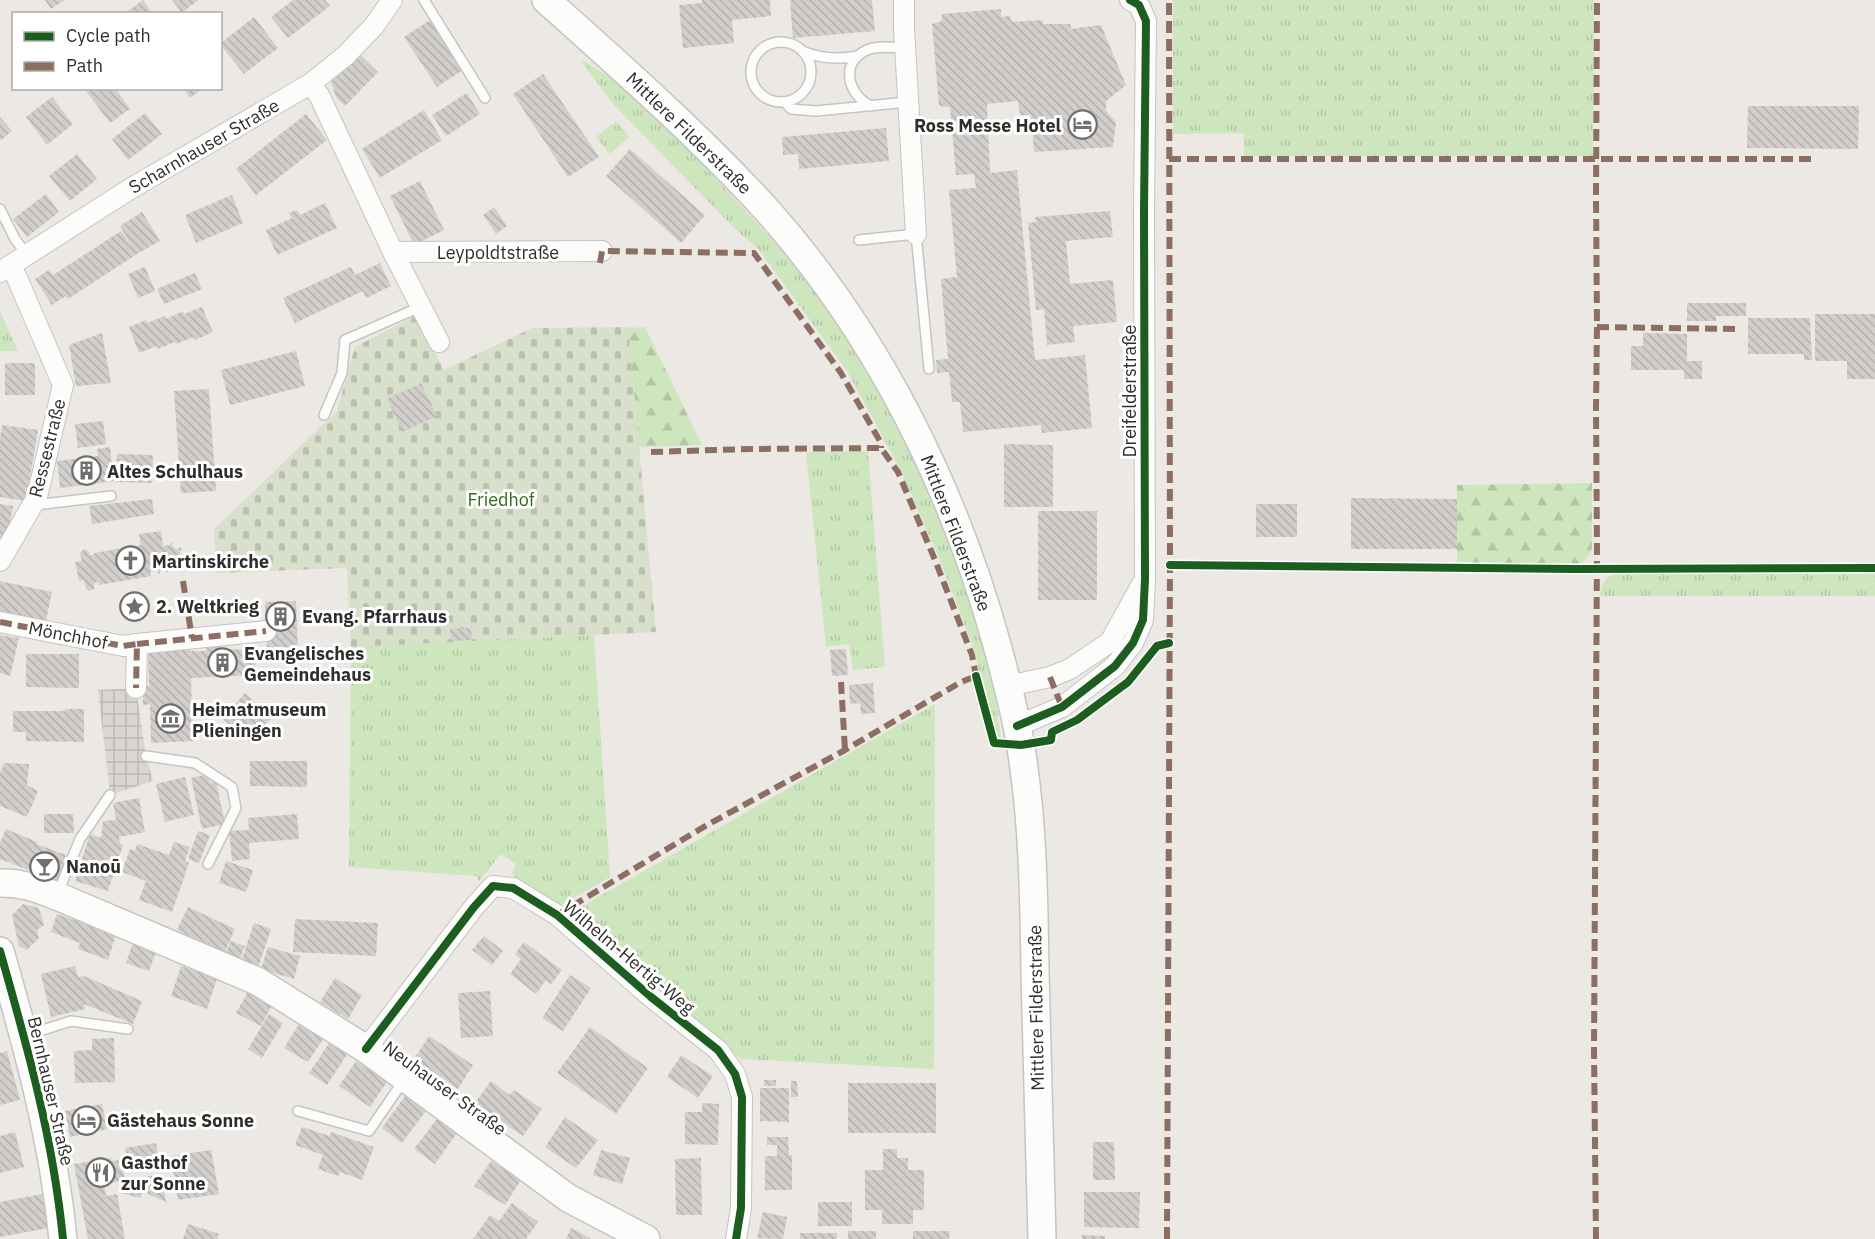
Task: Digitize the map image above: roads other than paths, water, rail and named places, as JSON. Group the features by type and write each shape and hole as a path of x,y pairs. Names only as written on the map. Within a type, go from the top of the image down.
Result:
{"main road":[{"name":"Mittlere Filderstraße","path":"546,0 684,125 765,209 811,264 894,390 934,470 970,557 1008,686 1023,759 1032,883 1042,1239"},
{"name":"Neuhauser Straße","path":"0,883 29,886 57,896 257,981 366,1049 568,1198 646,1239"},
{"name":"Bernhauser Straße","path":"0,951 25,1036 53,1159 63,1239"}],"street":[{"name":"Scharnhauser Straße","path":"5,269 130,189 310,84 345,56 374,26 392,0"},
{"path":"904,0 916,234"},
{"name":"Dreifelderstraße","path":"1017,726 1062,707 1115,666 1132,643 1143,620 1146,21 1138,2"},
{"path":"310,84 319,95 393,252 439,342"},
{"name":"Leypoldtstraße","path":"393,252 602,251"},
{"name":"Ressestraße","path":"0,561 37,497 63,385 30,307 5,269"},
{"name":"Dreifelderstraße","path":"1008,686 1050,677 1070,669 1110,642 1144,579"},
{"name":"Mönchhof","path":"0,622 123,645 266,631"},
{"path":"136,688 137,644"},
{"name":"Wilhelm-Hertig-Weg","path":"366,1049 474,907 493,886 513,888 557,915 651,997 718,1050 735,1074 742,1098 741,1208 736,1239"}],"lane":[{"path":"424,0 486,98"},
{"path":"801,50 810,65 809,81 800,95 785,102 773,101 759,92 751,77 752,66 760,51 774,43 786,43 820,57 832,59 858,56 873,48 905,48"},
{"path":"858,56 850,71 851,87 857,97 872,106"},
{"path":"785,102 790,109 816,111 908,102"},
{"path":"0,209 15,239 27,255"},
{"path":"859,240 916,234 929,369"},
{"path":"324,415 342,373 345,339 420,307"},
{"path":"32,506 111,496"},
{"path":"146,756 195,762 232,787 236,808 208,864"},
{"path":"57,896 80,838 110,795"},
{"path":"25,1036 71,1022 128,1029"},
{"path":"298,1111 369,1131 406,1078"}],"place":[{"name":"Ross Messe Hotel","path":"1082,125"},
{"name":"Altes Schulhaus","path":"86,471"},
{"name":"Martinskirche","path":"131,561"},
{"name":"2. Weltkrieg","path":"135,606"},
{"name":"Evang. Pfarrhaus","path":"281,616"},
{"name":"Evangelisches Gemeindehaus","path":"223,663"},
{"name":"Heimatmuseum Plieningen","path":"171,719"},
{"name":"Nanoū","path":"45,866"},
{"name":"Gästehaus Sonne","path":"86,1120"},
{"name":"Gasthof zur Sonne","path":"100,1172"}],"park label":[{"name":"Friedhof","path":"501,499"}]}
